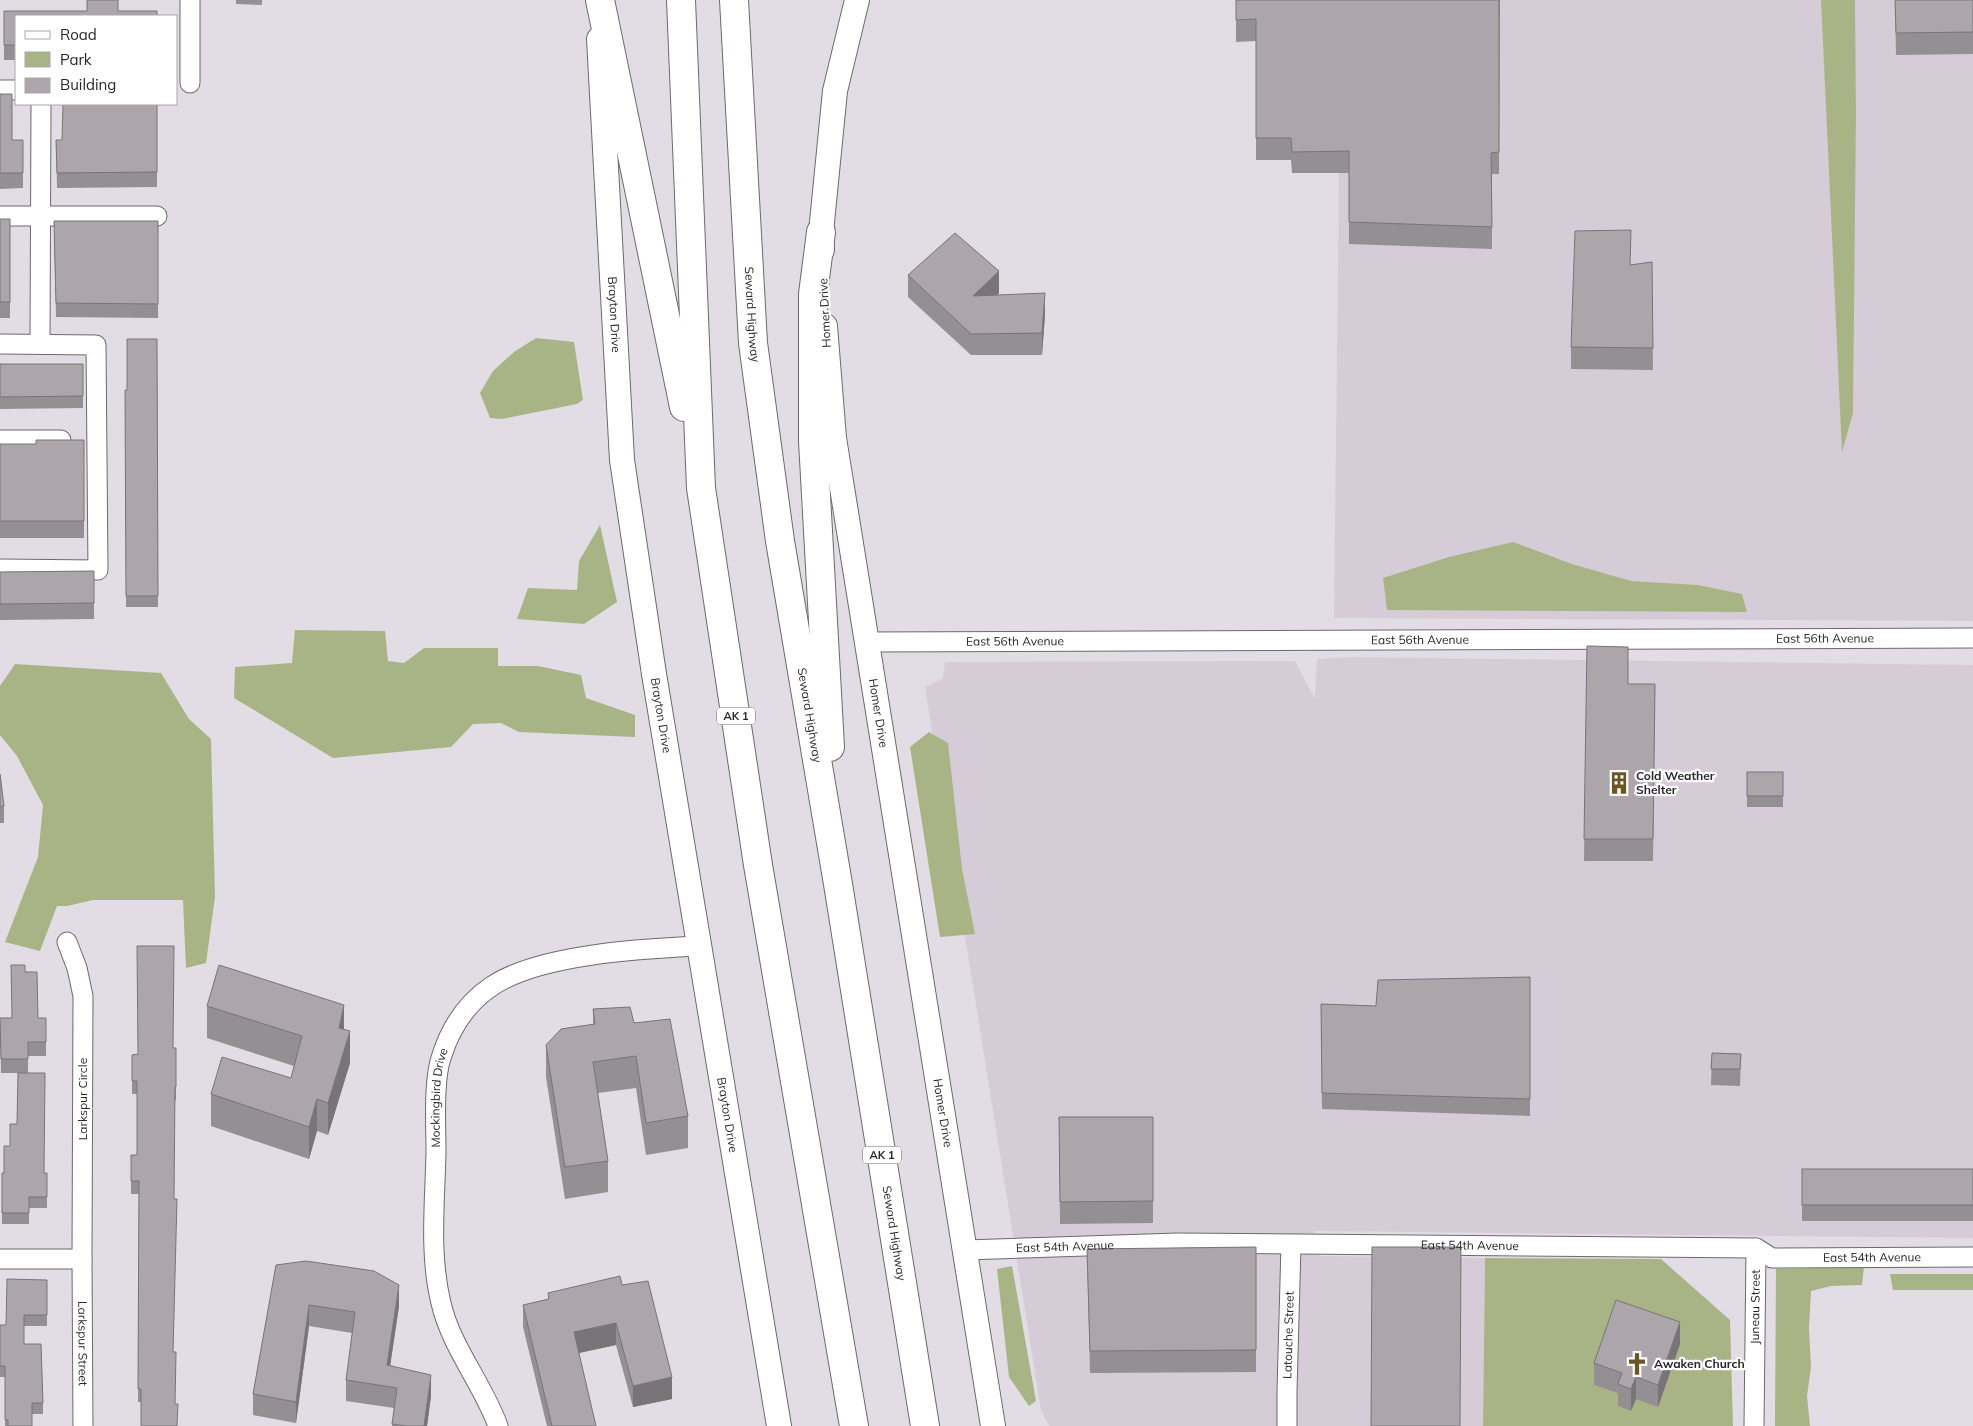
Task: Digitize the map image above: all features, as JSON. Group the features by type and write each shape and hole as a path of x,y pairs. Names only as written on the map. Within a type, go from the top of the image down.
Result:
{"highway":[{"path":"598,0 701,488"},
{"name":"AK 1","path":"681,0 701,488 758,865 854,1426"},
{"name":"Seward Highway","path":"734,0 753,342 780,542 838,884 925,1426"},
{"path":"821,232 812,294 814,441 838,884"}],"main road":[{"name":"Brayton Drive","path":"598,0 622,460 698,946 779,1426"},
{"name":"Homer Drive","path":"857,0 835,91 821,232 827,364 834,438 993,1426"}],"street":[{"path":"190,0 190,83"},
{"path":"0,90 15,90"},
{"path":"40,344 41,105"},
{"path":"0,216 157,216"},
{"path":"0,344 96,345 98,570 0,569"},
{"path":"0,440 97,440"},
{"name":"East 56th Avenue","path":"866,642 1973,638"},
{"name":"Larkspur Circle","path":"67,942 77,968 84,996 82,1259"},
{"name":"Mockingbird Drive","path":"498,1426 454,1338 441,1304 438,1287 434,1253 437,1088 441,1056 453,1028 469,1006 492,986 516,974 554,963 618,952 698,946"},
{"name":"East 54th Avenue","path":"965,1250 1168,1244 1292,1244 1756,1248 1772,1258 1973,1258"},
{"name":"Latouche Street","path":"1287,1426 1292,1244"},
{"name":"Juneau Street","path":"1754,1426 1756,1248"},
{"path":"0,1259 82,1259"},
{"name":"Larkspur Street","path":"82,1259 83,1426"}],"shaded area":[{"path":"1341,0 1973,0 1973,621 1334,618"},
{"path":"1351,657 1973,665 1973,1238 1314,1231 1320,1256 1485,1258 1483,1426 1049,1426 1041,1410 925,687 943,679 945,662 1295,661 1315,699 1317,659"}],"green space":[{"path":"1821,0 1855,0 1856,114 1853,413 1842,452"},
{"path":"536,338 574,342 583,400 577,404 502,419 490,418 480,393 493,371 514,352"},
{"path":"600,525 617,602 584,624 517,619 528,588 577,590 579,561"},
{"path":"1513,542 1572,564 1631,581 1698,585 1742,594 1747,612 1387,610 1383,578 1449,557"},
{"path":"295,630 385,631 388,661 404,663 424,648 498,648 498,666 538,666 581,675 586,698 635,715 635,737 519,732 501,723 473,724 451,747 333,758 234,698 235,667 292,663"},
{"path":"15,664 161,673 189,719 211,739 215,897 206,963 186,968 183,900 93,900 67,906 57,906 40,951 5,942 38,857 43,805 17,756 0,735 0,686"},
{"path":"929,732 948,743 962,869 975,934 940,937 910,747"},
{"path":"1485,1258 1661,1259 1730,1320 1733,1426 1483,1426"},
{"path":"1012,1266 1036,1401 1029,1406 1009,1377 997,1269"},
{"path":"1864,1267 1862,1285 1831,1286 1811,1291 1809,1328 1811,1367 1807,1396 1810,1426 1775,1426 1776,1269"},
{"path":"1890,1274 1973,1274 1973,1290 1893,1290"}],"building":[{"path":"87,0 118,0 118,11 157,11 157,15 15,15 15,45 4,45 4,11 87,11"},
{"path":"1236,0 1499,0 1499,152 1491,153 1492,227 1349,222 1349,151 1292,152 1291,138 1256,138 1256,19 1236,20"},
{"path":"1895,0 1973,0 1973,32 1896,33"},
{"path":"0,94 12,94 12,140 23,140 23,173 0,173"},
{"path":"63,105 157,105 157,172 57,173 56,140 62,140"},
{"path":"0,219 10,219 10,302 0,302"},
{"path":"54,221 158,221 158,304 56,303"},
{"path":"1631,230 1630,265 1652,262 1653,348 1571,347 1575,231"},
{"path":"955,233 999,271 973,296 1045,293 1042,333 971,334 908,275"},
{"path":"127,339 157,339 158,596 126,596 125,390 127,390"},
{"path":"0,364 83,364 83,396 0,397"},
{"path":"36,440 84,440 84,521 0,521 0,444 36,444"},
{"path":"94,571 94,603 0,604 0,572"},
{"name":"Cold Weather Shelter","path":"1587,646 1628,647 1628,684 1655,684 1653,839 1584,839"},
{"path":"1747,772 1783,772 1783,796 1747,796"},
{"path":"0,774 4,806 0,807"},
{"path":"137,946 174,946 173,1048 176,1048 176,1087 174,1199 177,1199 173,1352 176,1352 175,1404 178,1404 177,1426 141,1426 141,1389 138,1389 139,1181 131,1181 131,1155 137,1155 137,1081 132,1081 132,1055 138,1054"},
{"path":"11,965 25,965 25,972 37,972 38,1018 46,1018 46,1042 28,1042 28,1059 1,1059 0,1018 12,1018"},
{"path":"219,965 344,1005 339,1028 350,1031 328,1103 317,1099 309,1127 211,1094 222,1057 291,1078 302,1036 207,1006"},
{"path":"1530,977 1530,1099 1322,1093 1321,1004 1376,1006 1378,980"},
{"path":"630,1007 634,1023 670,1019 688,1116 646,1123 636,1056 593,1062 608,1161 565,1167 546,1045 561,1029 595,1024 593,1009"},
{"path":"1712,1053 1741,1054 1740,1069 1711,1069"},
{"path":"18,1073 45,1073 44,1173 47,1173 47,1197 29,1197 29,1213 2,1213 4,1146 10,1146 10,1124 17,1124"},
{"path":"1059,1117 1153,1117 1153,1201 1060,1202"},
{"path":"1802,1169 1973,1169 1973,1205 1802,1205"},
{"path":"1256,1247 1256,1350 1090,1351 1087,1249"},
{"path":"1372,1247 1461,1247 1460,1426 1371,1426"},
{"path":"306,1261 374,1271 399,1285 387,1365 431,1375 424,1426 392,1424 397,1388 346,1380 355,1312 309,1305 296,1402 253,1394 276,1265"},
{"path":"620,1276 622,1285 648,1281 672,1377 633,1386 616,1323 574,1332 596,1426 552,1426 523,1305 549,1299 548,1293"},
{"path":"7,1279 47,1280 47,1315 24,1315 24,1344 41,1344 43,1403 32,1403 32,1426 8,1426 8,1420 5,1420 5,1366 0,1366 0,1325 6,1325"},
{"name":"Awaken Church","path":"1616,1300 1680,1322 1658,1385 1636,1377 1631,1389 1618,1384 1622,1373 1594,1363"}],"place":[{"name":"Cold Weather Shelter","path":"1619,783"},
{"name":"Awaken Church","path":"1637,1364"}]}
